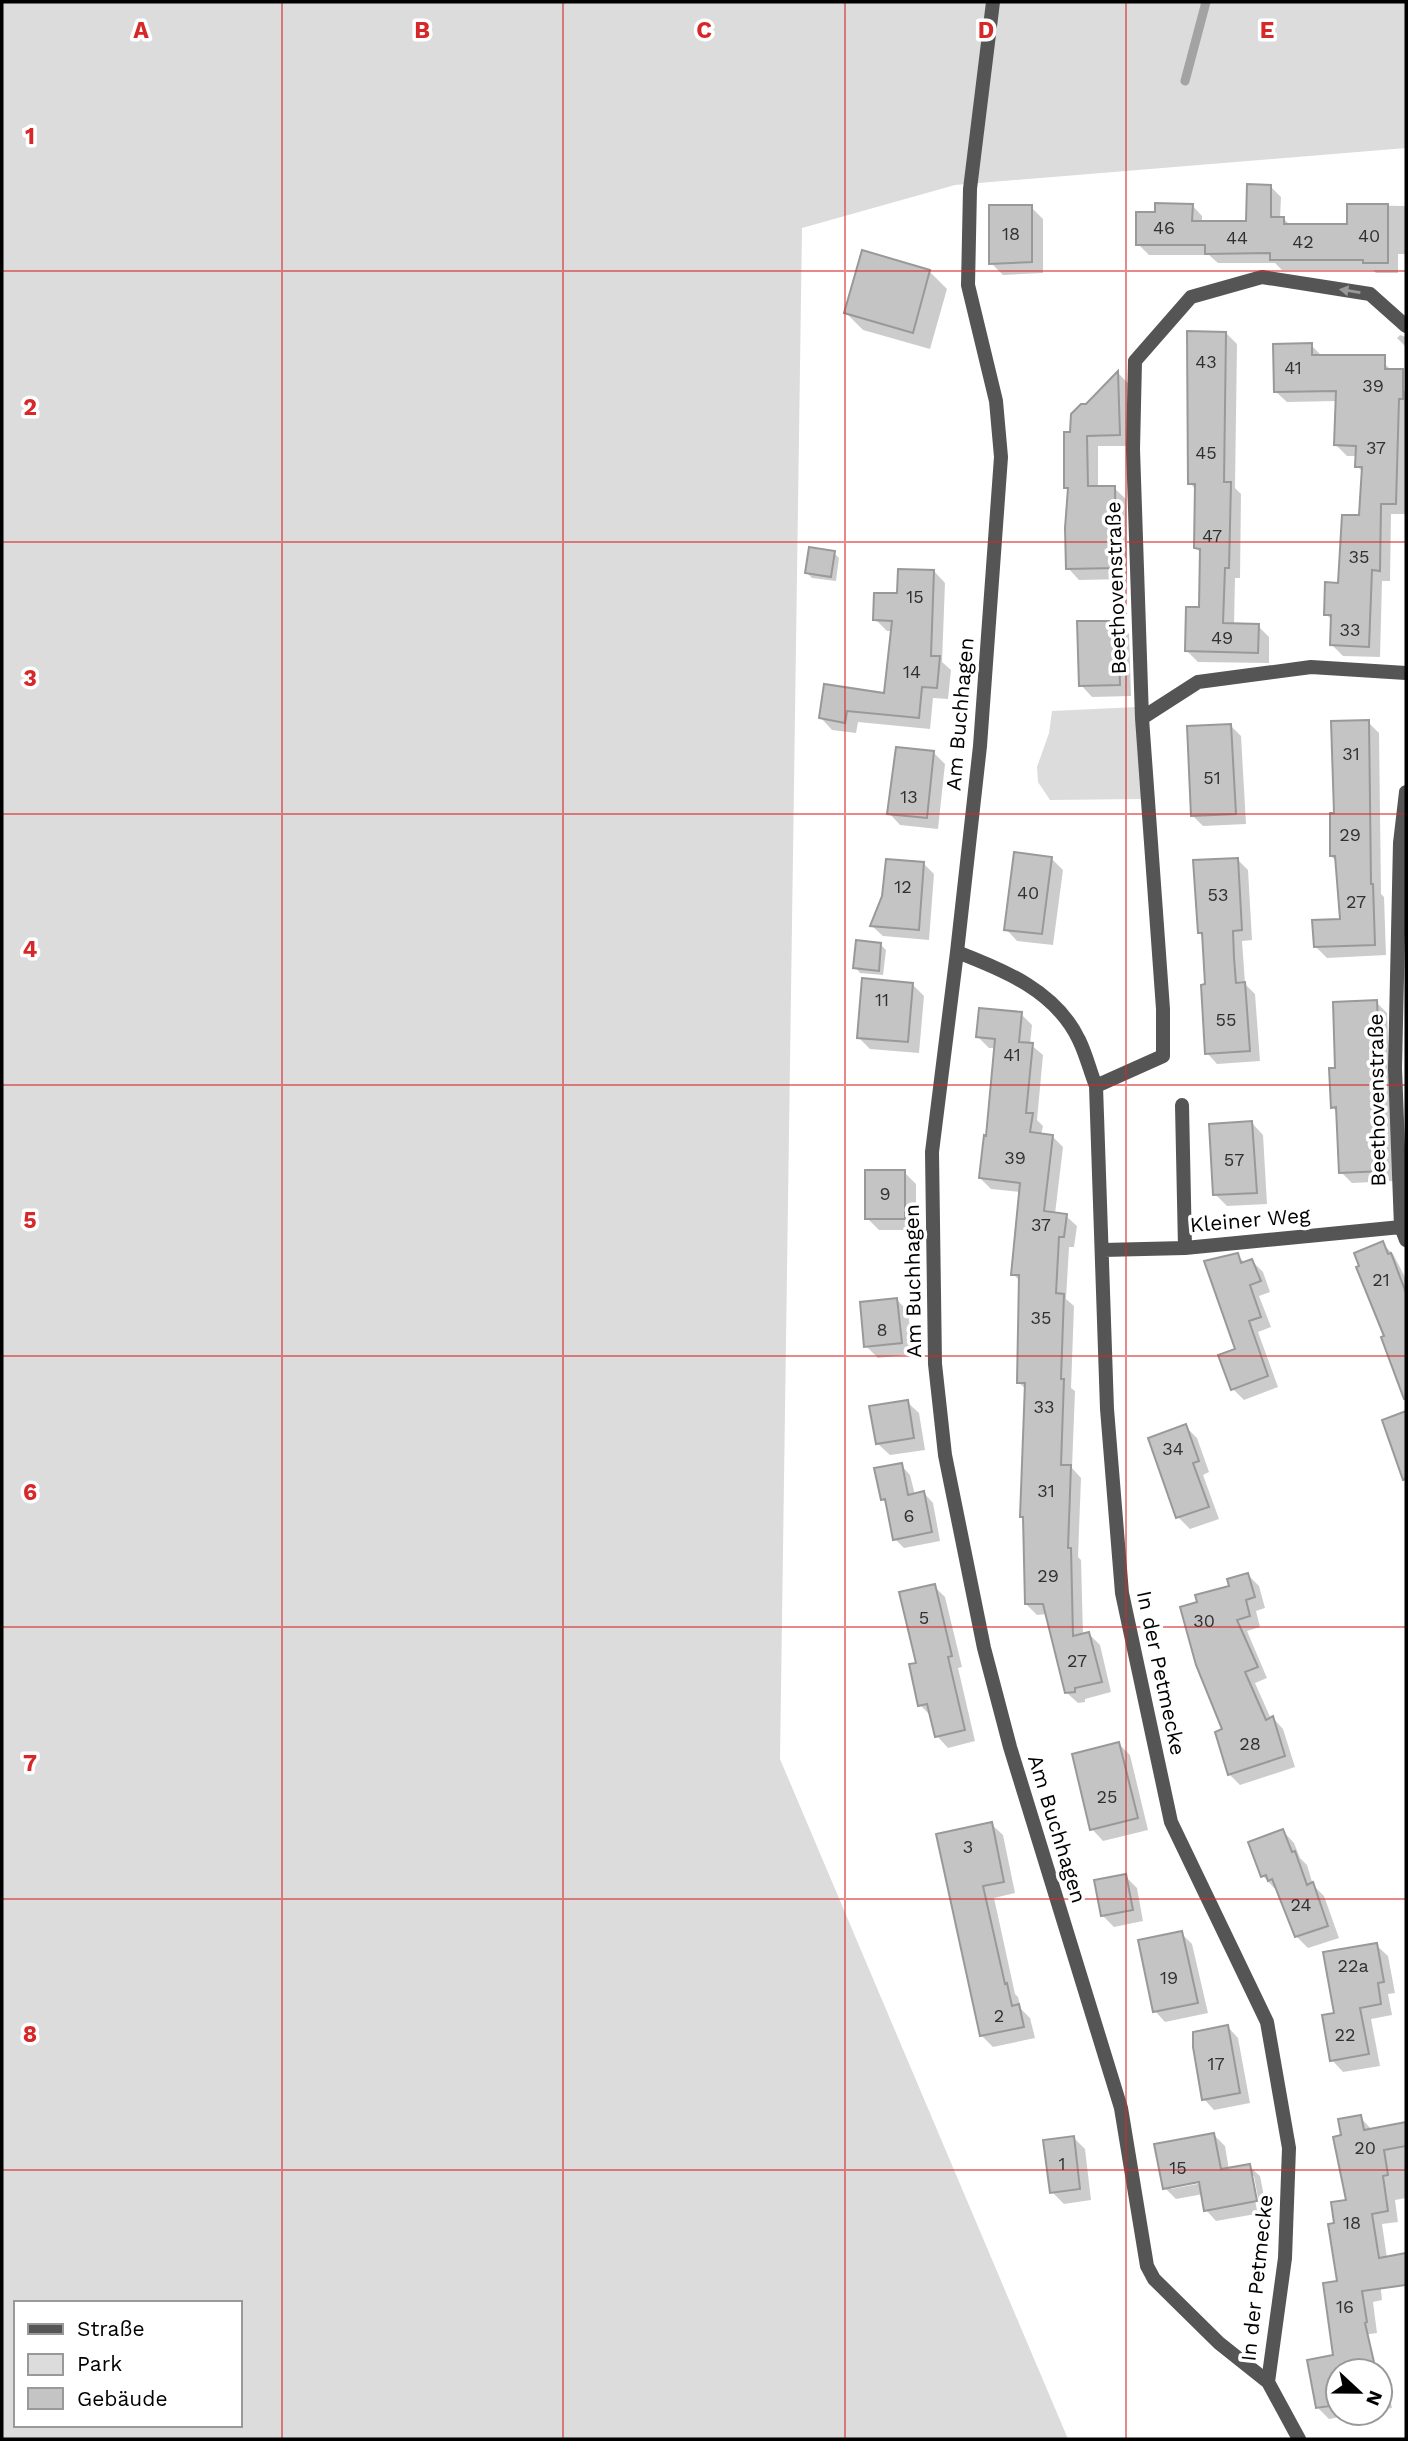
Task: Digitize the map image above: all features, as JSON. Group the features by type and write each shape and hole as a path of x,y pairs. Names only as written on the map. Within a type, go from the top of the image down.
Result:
{"street":[{"name":"Am Buchhagen","path":"993,2 970,189 968,285 996,401 1001,457 980,746 932,1152 935,1364 945,1455 984,1648 1010,1747 1121,2108 1147,2266 1154,2279 1200,2324 1268,2382"},
{"name":"Beethovenstraße","path":"1096,1086 1163,1056 1163,1009 1142,718 1133,449 1135,361 1191,297 1262,276 1370,295 1406,326"},
{"path":"1142,718 1198,682 1311,667 1406,673"},
{"name":"Beethovenstraße","path":"1404,1233 1395,1068 1400,844 1406,792"},
{"name":"In der Petmecke","path":"957,952 993,966 1032,987 1055,1005 1078,1038 1096,1086 1107,1409 1122,1593 1171,1822 1267,2022 1289,2148 1285,2259 1268,2382 1299,2439"},
{"path":"1182,1105 1185,1248"},
{"name":"Kleiner Weg","path":"1103,1250 1185,1248 1404,1233"}],"green space":[{"path":"2,2 1406,2 1406,148 955,185 802,228 780,1759 1068,2439 2,2439"},
{"path":"1137,707 1143,799 1050,800 1038,782 1037,767 1049,733 1052,711"}],"building":[{"path":"1247,184 1271,185 1271,217 1284,217 1284,224 1347,224 1347,204 1388,204 1388,263 1363,263 1363,260 1270,260 1270,253 1205,254 1205,245 1136,245 1136,212 1155,212 1155,203 1193,204 1192,221 1246,221"},
{"path":"989,205 1032,205 1032,262 989,264"},
{"path":"862,250 930,270 913,333 844,313"},
{"path":"1187,331 1226,332 1224,482 1231,482 1229,568 1225,568 1223,623 1259,624 1258,653 1185,651 1186,607 1199,607 1200,549 1194,548 1195,484 1188,484"},
{"path":"1312,343 1312,355 1385,355 1385,369 1403,369 1403,399 1399,399 1396,504 1381,504 1380,571 1372,570 1369,647 1330,645 1331,615 1324,615 1325,582 1338,583 1342,515 1359,515 1362,467 1355,467 1356,446 1334,445 1336,391 1274,392 1273,344"},
{"path":"1118,371 1120,435 1087,436 1088,486 1115,486 1116,568 1066,569 1068,488 1064,488 1064,432 1070,432 1071,414 1081,404 1086,404"},
{"path":"809,547 835,551 831,577 805,573"},
{"path":"898,569 934,570 931,656 940,656 937,688 922,687 919,718 847,711 845,723 819,718 824,684 884,693 892,621 873,620 874,593 897,593"},
{"path":"1077,621 1118,621 1120,685 1079,686"},
{"path":"1369,720 1371,884 1375,945 1314,947 1312,920 1340,919 1335,856 1330,856 1330,813 1334,813 1331,721"},
{"path":"1231,724 1236,814 1191,816 1187,726"},
{"path":"896,747 934,751 927,818 887,814"},
{"path":"1014,852 1052,857 1042,934 1004,930"},
{"path":"1238,858 1242,930 1233,931 1234,958 1236,983 1245,982 1250,1051 1205,1054 1201,985 1205,984 1202,933 1198,933 1193,860"},
{"path":"886,859 924,862 919,930 870,926 882,896"},
{"path":"856,940 881,943 879,971 853,968"},
{"path":"862,978 913,983 908,1042 857,1038"},
{"path":"1377,1000 1384,1171 1339,1173 1336,1107 1331,1108 1329,1068 1335,1068 1333,1002"},
{"path":"979,1008 1022,1012 1019,1042 1033,1043 1026,1113 1033,1113 1030,1132 1053,1135 1044,1211 1067,1214 1064,1237 1059,1237 1056,1293 1064,1294 1061,1465 1071,1465 1068,1548 1071,1548 1073,1636 1089,1632 1102,1682 1075,1688 1075,1692 1065,1693 1043,1604 1025,1604 1023,1517 1020,1517 1025,1383 1017,1383 1019,1275 1011,1275 1020,1183 979,1178 984,1135 986,1136 995,1039 976,1037"},
{"path":"1252,1121 1257,1193 1213,1195 1209,1124"},
{"path":"865,1170 905,1170 905,1219 865,1219"},
{"path":"1383,1241 1388,1254 1391,1253 1406,1293 1406,1399 1356,1267 1359,1266 1354,1253"},
{"path":"1238,1253 1241,1263 1252,1259 1261,1281 1250,1285 1261,1317 1249,1321 1268,1376 1231,1390 1218,1355 1235,1349 1204,1261"},
{"path":"897,1298 902,1343 864,1347 860,1302"},
{"path":"908,1400 914,1438 876,1444 869,1406"},
{"path":"1406,1411 1406,1479 1403,1480 1382,1420"},
{"path":"1186,1424 1199,1461 1193,1463 1209,1507 1176,1518 1148,1438"},
{"path":"902,1463 908,1495 924,1491 932,1532 893,1540 885,1499 881,1500 874,1468"},
{"path":"1248,1573 1255,1597 1246,1600 1250,1616 1237,1620 1258,1667 1245,1672 1266,1720 1273,1716 1285,1756 1228,1775 1215,1732 1222,1729 1196,1665 1180,1607 1197,1602 1195,1595 1229,1586 1227,1579"},
{"path":"935,1584 952,1656 948,1657 965,1730 935,1737 927,1704 918,1706 909,1664 916,1663 899,1592"},
{"path":"1119,1742 1138,1818 1090,1830 1072,1754"},
{"path":"992,1822 1004,1882 983,1886 1005,1984 1007,1983 1012,2006 1019,2004 1024,2027 980,2036 936,1834"},
{"path":"1283,1829 1292,1852 1295,1851 1307,1885 1313,1882 1328,1926 1295,1937 1272,1879 1268,1881 1266,1875 1261,1877 1248,1842"},
{"path":"1126,1874 1133,1910 1101,1916 1094,1880"},
{"path":"1182,1931 1198,2003 1153,2012 1138,1940"},
{"path":"1377,1943 1384,1982 1378,1983 1381,2004 1360,2008 1369,2054 1330,2061 1322,2015 1334,2013 1323,1952"},
{"path":"1228,2025 1240,2093 1202,2100 1193,2032"},
{"path":"1361,2115 1364,2130 1406,2122 1406,2146 1384,2150 1388,2175 1383,2176 1388,2211 1372,2214 1379,2258 1406,2253 1406,2285 1362,2291 1365,2323 1373,2357 1324,2357 1324,2407 1316,2408 1307,2360 1333,2355 1323,2283 1337,2281 1328,2224 1334,2223 1331,2202 1346,2200 1333,2137 1341,2135 1338,2119"},
{"path":"1214,2133 1221,2169 1250,2164 1257,2201 1204,2211 1199,2182 1163,2189 1154,2144"},
{"path":"1074,2136 1080,2189 1050,2193 1043,2140"}],"waterway":[{"path":"1185,81 1206,2"}]}
